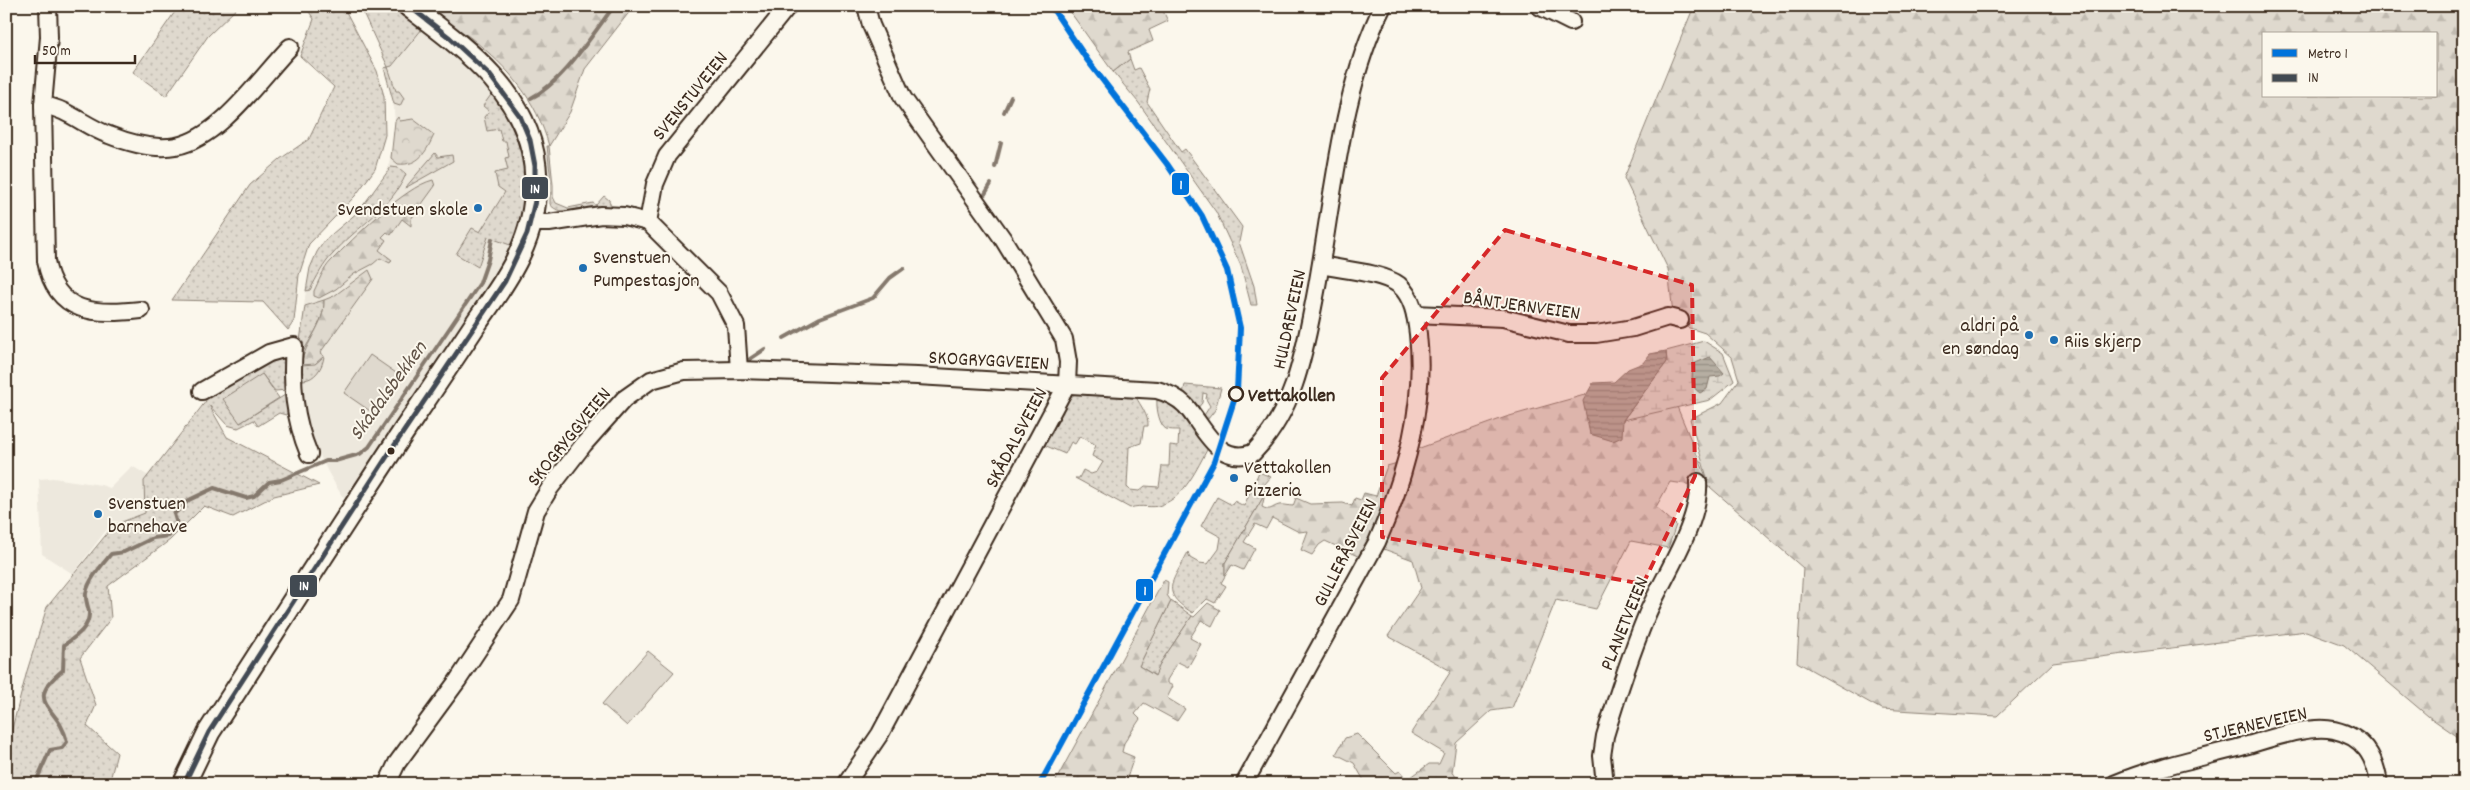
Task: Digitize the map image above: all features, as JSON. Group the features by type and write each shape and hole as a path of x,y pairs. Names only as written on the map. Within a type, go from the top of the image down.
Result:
{"main road":[{"path":"184,784 209,732 413,418 503,284 520,254 531,223 535,196 535,165 529,139 517,111 506,92 483,67 409,6"}],"street":[{"path":"48,6 49,37 44,105 46,261 51,282 62,298 80,308 100,313 141,310"},
{"name":"SVENSTUVEIEN","path":"648,222 655,184 667,156 788,6"},
{"name":"SKÅDALSVEIEN","path":"846,784 880,734 1067,384 1068,362 1064,339 1003,239 903,98 871,25 866,6"},
{"name":"HULDREVEIEN","path":"1067,384 1157,390 1169,394 1186,406 1208,439 1220,449 1237,456 1253,452 1281,413 1301,369 1353,86 1383,6"},
{"path":"1539,6 1571,22"},
{"path":"44,105 55,106 89,126 125,141 144,145 175,146 196,139 224,118 290,47"},
{"path":"531,223 549,223 601,215 624,216 648,222 719,293 736,326 739,370"},
{"name":"GULLERÅSVEIEN","path":"1244,784 1377,542 1389,514 1408,452 1416,408 1420,364 1416,314 1407,294 1389,280 1321,265"},
{"name":"BÅNTJERNVEIEN","path":"1416,314 1492,317 1569,334 1596,334 1633,328 1668,318 1680,320"},
{"path":"202,391 269,353 294,346 292,367 295,406 298,425 309,454"},
{"name":"SKOGRYGGVEIEN","path":"387,784 397,763 458,680 511,600 536,511 550,488 584,444 624,399 651,380 684,371 739,370 1067,384"},
{"name":"PLANETVEIEN","path":"1605,784 1602,756 1605,736 1646,616 1694,513 1699,491 1698,482"},
{"name":"STJERNEVEIEN","path":"2114,784 2176,764 2291,734 2320,729 2335,730 2360,741 2376,763 2379,784"}],"highlighted area":[{"path":"1505,230 1692,285 1695,476 1643,584 1382,537 1382,378"}],"shaded area":[{"name":"Svendstuen skole","path":"422,29 476,74 493,92 509,116 516,238 498,275 346,498 342,496 328,472 310,435 304,412 304,381 300,343 306,289 317,252 325,240 359,211 387,173 394,139 395,121 392,93 384,68 392,66"},
{"path":"1666,351 1667,362 1623,420 1622,437 1613,441 1590,434 1583,401 1593,383 1614,382 1628,369 1643,363 1650,354"},
{"path":"1710,357 1724,373 1720,376 1710,377 1707,389 1700,393 1696,390 1693,383 1693,364"},
{"name":"Svenstuen barnehave","path":"132,466 172,490 150,523 113,521 73,574 42,554 39,479 53,478 110,488"}],"green space":[{"path":"179,6 239,6 208,36 166,96 133,72"},
{"path":"305,6 343,6 377,71 384,96 385,135 375,169 355,196 309,244 299,275 294,321 288,330 263,302 172,300 250,185 280,159 309,139 334,87 300,56 314,19"},
{"path":"360,6 391,6 422,29 392,66 388,67"},
{"path":"433,6 634,6 585,69 570,112 549,146 529,99 509,73 485,49 445,19"},
{"path":"1066,6 1174,6 1163,11 1168,21 1149,30 1153,41 1128,52 1130,59 1113,72"},
{"path":"1694,6 2464,6 2464,741 2428,716 2344,645 2306,631 2053,663 1997,716 1881,709 1797,662 1803,568 1710,487 1670,482 1656,507 1676,525 1668,548 1631,541 1596,609 1556,600 1512,708 1491,711 1456,743 1452,773 1465,784 1366,784 1354,763 1336,754 1345,738 1357,734 1396,773 1400,771 1407,780 1429,764 1439,764 1444,753 1411,733 1451,671 1388,636 1421,588 1413,560 1381,548 1411,474 1417,449 1506,417 1663,373 1708,481 1690,419 1722,403 1739,380 1732,357 1705,333 1674,323 1668,269 1624,178"},
{"path":"1130,59 1134,70 1139,68 1150,89 1147,102 1181,152 1185,149 1242,227 1239,242 1254,286 1257,305 1251,305 1241,266 1216,212 1138,102 1113,72"},
{"path":"388,67 396,91 399,91 404,98 400,106 394,104 384,68"},
{"path":"493,92 514,129 520,148 524,166 524,205 513,246 488,237 478,267 456,254 472,228 480,232 505,192 498,187 495,173 508,170 505,158 509,157 506,141 502,141 499,129 487,131 484,117 489,111 483,106"},
{"path":"398,117 400,121 413,119 434,135 421,157 411,163 398,164 391,158 395,121"},
{"path":"547,146 549,146 553,197 556,203 568,208 593,203 596,205 604,196 609,200 611,207 578,212 561,211 554,208 550,204 550,173"},
{"path":"435,153 438,157 452,155 453,161 405,188"},
{"path":"391,167 399,168 406,174 400,186 383,207 329,258 310,290 306,291 310,268 325,240 359,211"},
{"path":"433,180 435,186 411,219 411,226 402,219 391,235 387,232 382,237 386,240 379,250 392,260 390,263 380,258 354,274 336,289 319,298 314,296 314,291 321,275 331,261 352,240 394,203 421,185"},
{"path":"369,270 373,279 320,353 324,356 315,364 301,365 306,348 321,317 324,300 334,296"},
{"path":"324,300 320,321 303,352 315,364 324,356 323,360 315,375 303,380 299,348 305,306"},
{"path":"1704,341 1723,353 1734,381 1710,400 1623,420 1667,362 1666,351"},
{"path":"370,355 399,375 373,413 344,393"},
{"path":"272,356 281,356 286,363 287,390 275,391 262,374 240,423 287,395 289,410 286,415 279,413 258,426 254,420 238,428 227,425 209,405 227,437 319,485 274,496 233,517 204,506 170,540 108,586 111,618 80,658 96,705 87,726 117,753 109,784 96,784 50,776 44,784 6,784 6,752 27,671 47,607 114,525 145,513 144,481 206,401 204,395"},
{"path":"262,374 279,398 240,423 223,399"},
{"path":"1185,385 1221,388 1215,410 1204,424 1203,417 1210,406 1206,399 1207,394 1203,393 1202,403 1196,410 1183,393"},
{"path":"1076,393 1136,397 1146,415 1148,426 1144,426 1141,443 1129,447 1127,487 1130,490 1139,491 1145,486 1159,487 1162,466 1169,466 1170,445 1178,446 1179,430 1166,429 1164,427 1160,421 1157,408 1157,400 1163,397 1171,400 1208,448 1184,489 1177,496 1161,505 1130,508 1075,478 1079,478 1083,470 1091,474 1097,472 1103,462 1092,456 1096,445 1080,436 1075,444 1071,442 1065,454 1044,445 1069,399"},
{"path":"1401,462 1362,558 1325,541 1319,545 1312,555 1301,550 1308,531 1299,532 1272,518 1266,529 1255,524 1244,542 1255,548 1243,570 1232,565 1225,576 1225,563 1265,494 1262,507 1267,509 1281,505 1293,506 1296,498 1310,504 1343,503 1352,506 1355,498 1361,500 1364,493 1376,496 1387,466"},
{"path":"1259,472 1271,477 1264,485 1265,494 1225,563 1225,576 1221,583 1226,586 1215,603 1207,599 1193,613 1175,599 1172,592 1174,579 1188,552 1190,558 1199,563 1208,564 1219,549 1221,537 1201,526 1217,497 1232,505 1234,501 1244,506"},
{"path":"1164,580 1168,582 1167,595 1171,601 1139,666 1155,676 1161,662 1192,616 1194,617 1208,603 1220,610 1212,626 1201,620 1190,638 1201,644 1188,667 1178,662 1167,680 1167,683 1173,686 1167,698 1185,709 1177,721 1144,703 1135,714 1140,719 1124,743 1122,752 1134,757 1125,784 1054,784"},
{"path":"1171,601 1192,616 1161,662 1156,676 1139,666"},
{"path":"648,651 674,672 627,726 602,704"}],"waterway":[{"name":"Skådalsbekken","path":"531,98 543,91 566,70 614,6"},
{"path":"1004,112 1011,97"},
{"path":"995,167 1001,143"},
{"path":"985,194 991,184"},
{"name":"Skådalsbekken","path":"35,784 50,750 62,748 67,742 58,720 47,705 44,698 45,691 51,681 63,670 64,645 81,632 87,623 89,612 86,593 96,572 111,554 124,552 153,538 169,536 177,524 174,514 189,500 214,488 246,498 254,496 269,482 281,480 326,461 335,461 360,454 369,447 480,283 488,260 492,239"},
{"path":"784,338 820,318 873,298 890,278 904,268"},
{"path":"750,359 765,349"}],"metro line":[{"name":"1","path":"1040,784 1214,462 1237,391 1240,328 1227,270 1202,216 1167,164 1088,61 1051,6"}],"transit line":[{"name":"1N","path":"184,784 209,732 388,455 505,281 527,234 535,201 535,166 530,140 520,116 489,74 450,38 409,6"}],"place":[{"name":"Svendstuen skole","path":"478,208"},
{"name":"Svenstuen Pumpestasjon","path":"583,268"},
{"name":"aldri på en søndag","path":"2029,335"},
{"name":"Riis skjerp","path":"2054,340"},
{"name":"Vettakollen","path":"1236,394"},
{"name":"Vettakollen Pizzeria","path":"1234,478"},
{"name":"Svenstuen barnehave","path":"98,514"}]}
